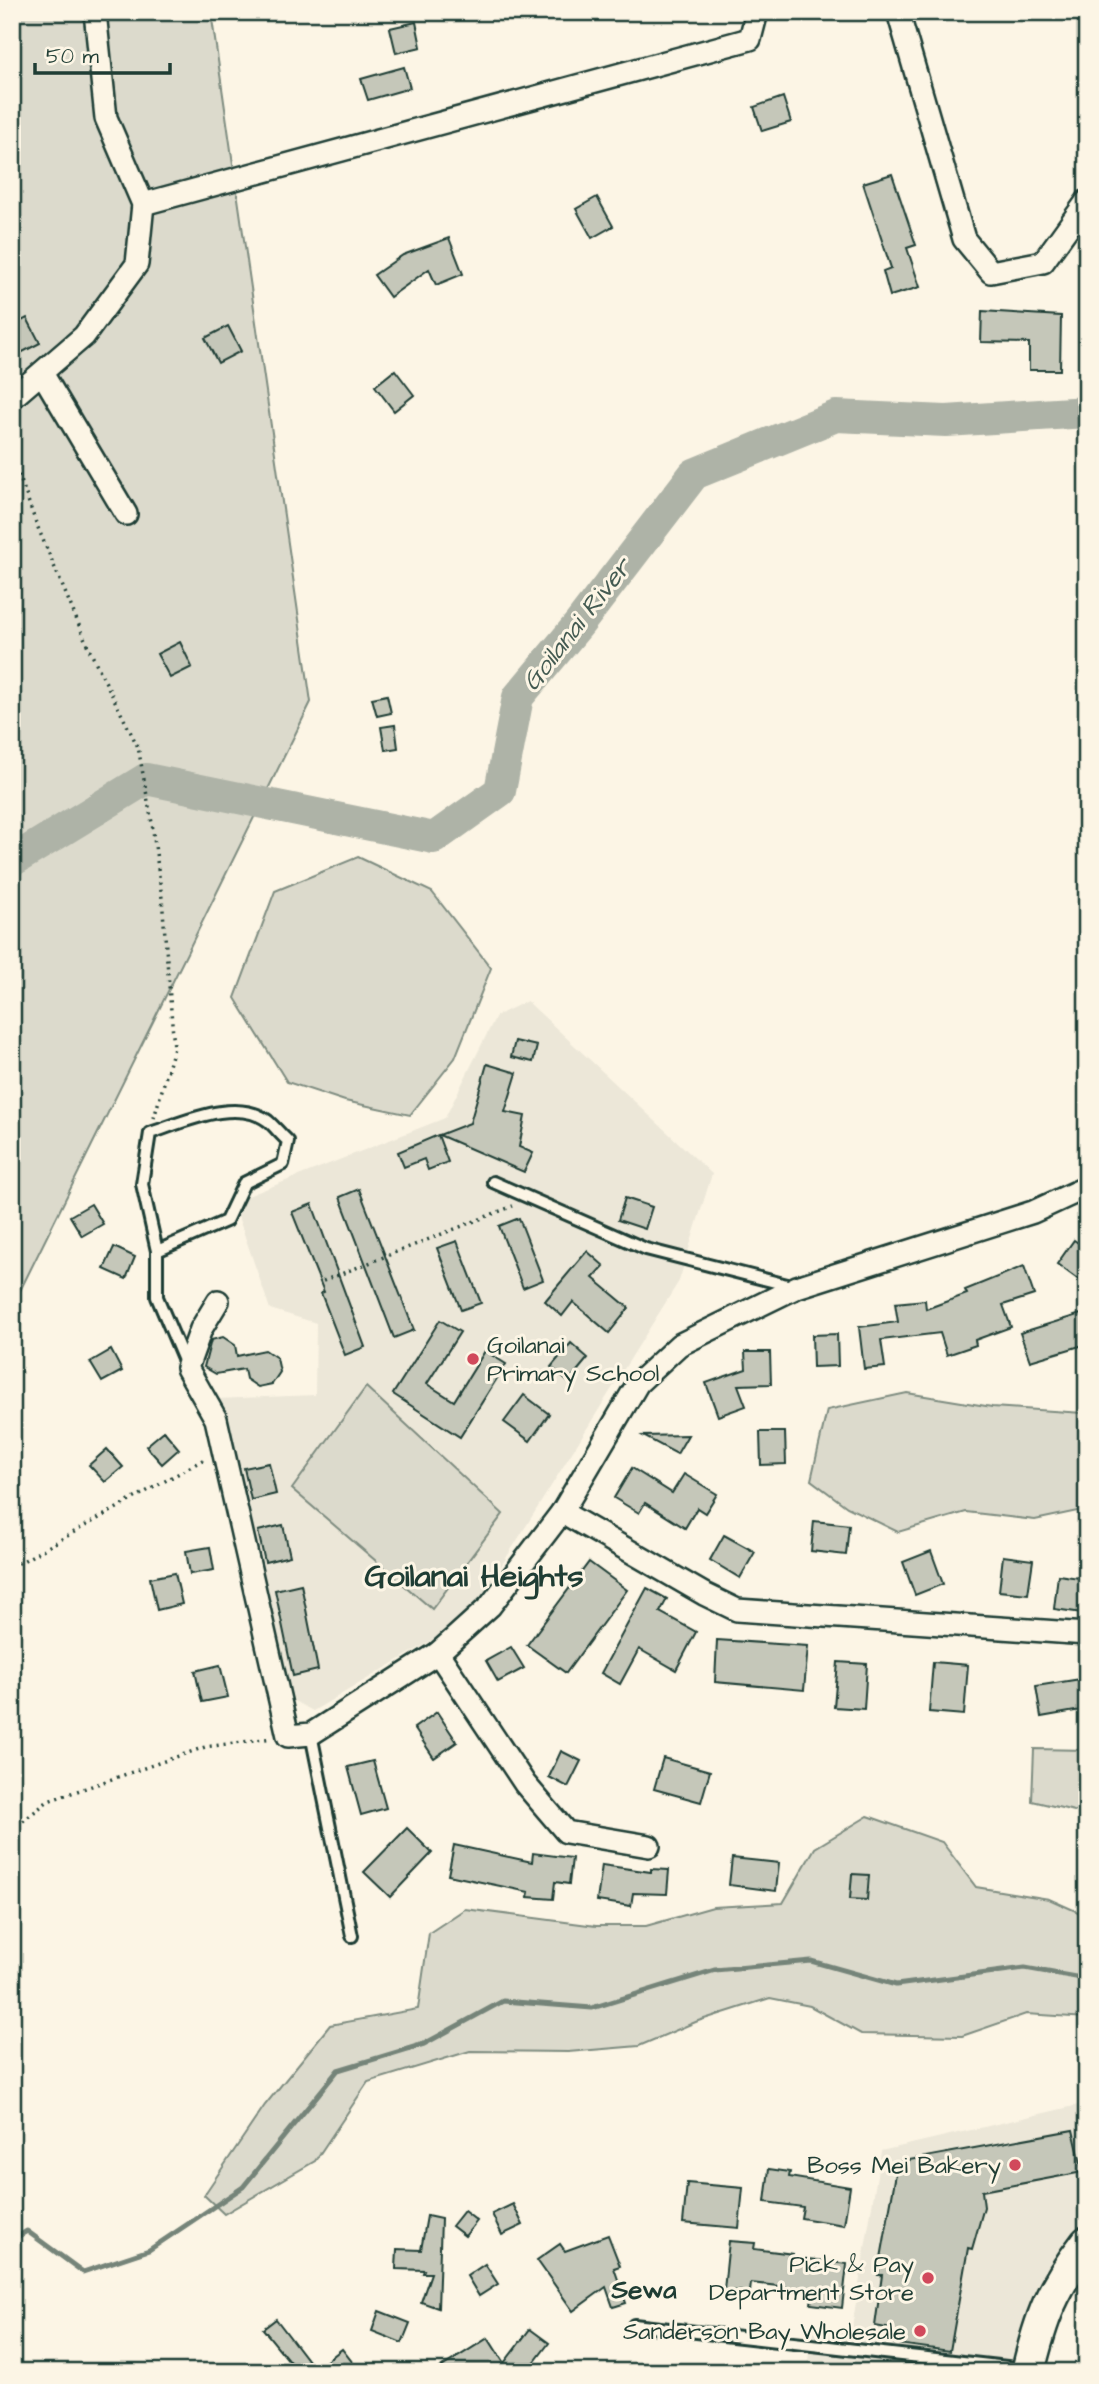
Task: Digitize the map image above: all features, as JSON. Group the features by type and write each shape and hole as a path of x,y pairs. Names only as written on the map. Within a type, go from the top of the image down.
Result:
{"main road":[{"path":"1028,2371 1041,2318 1063,2277 1087,2243"}],"street":[{"path":"12,398 84,337 137,264 143,204 106,118 94,12"},
{"path":"143,204 750,39 757,12"},
{"path":"898,12 964,239 991,272 1043,262 1087,201"},
{"path":"42,373 126,514"},
{"path":"218,1301 201,1329 187,1368 216,1419 288,1736 311,1734 438,1653 490,1606 562,1512 638,1383 679,1345 797,1287 1033,1212 1087,1187"},
{"path":"562,1512 704,1594 737,1610 1087,1634"},
{"path":"438,1653 525,1784 566,1832 649,1846"}],"lane":[{"path":"157,1251 226,1221 244,1183 283,1164 288,1141 267,1120 242,1110 201,1116 150,1133 142,1184 157,1251 157,1297 187,1368"},
{"path":"493,1182 646,1250 797,1287"},
{"path":"311,1734 352,1936"},
{"path":"635,2325 1028,2371"}],"path":[{"path":"12,456 36,523 89,649 138,747 152,822 174,1048 150,1133"},
{"path":"323,1281 532,1199"},
{"path":"12,1567 223,1448"},
{"path":"12,1830 48,1801 205,1747 288,1736"}],"shaded area":[{"path":"12,12 211,12 311,702 12,1307"},
{"path":"358,857 432,892 491,968 455,1058 410,1115 345,1101 287,1082 235,998 275,891"},
{"name":"Goilanai Primary School","path":"527,1001 712,1174 679,1281 468,1619 313,1711 294,1701 217,1399 315,1395 316,1323 270,1309 233,1202 445,1118 496,1016"},
{"path":"366,1387 503,1514 432,1609 292,1489"},
{"path":"907,1393 992,1407 1083,1413 1087,1416 1087,1509 1035,1520 966,1512 898,1532 847,1507 811,1480 827,1410"},
{"path":"1034,1749 1087,1750 1087,1814 1032,1801"},
{"path":"868,1816 942,1842 976,1887 1049,1899 1087,1916 1087,2018 1026,2014 962,2036 861,2034 810,2006 770,1998 698,2021 639,2046 568,2052 470,2051 368,2082 315,2161 224,2214 204,2195 265,2105 330,2025 418,2009 429,1933 465,1909 596,1926 646,1926 713,1907 783,1903 815,1848"},
{"path":"1087,2103 1087,2224 1075,2237 1018,2372 807,2372 811,2330 851,2333 881,2151"}],"building":[{"path":"416,22 421,47 396,53 390,28"},
{"path":"404,67 410,88 368,100 361,79"},
{"path":"783,97 791,122 762,131 754,107"},
{"path":"892,174 916,245 907,248 920,287 890,296 883,271 891,268 863,183"},
{"path":"597,197 613,226 592,238 576,209"},
{"path":"449,238 463,274 436,285 429,269 390,297 374,275 403,255"},
{"path":"982,311 1061,316 1060,370 1029,370 1029,343 981,342"},
{"path":"27,318 40,343 17,355 12,346 12,326"},
{"path":"228,326 241,351 218,363 205,338"},
{"path":"395,370 414,395 394,411 375,386"},
{"path":"180,642 192,667 170,678 157,654"},
{"path":"387,695 391,713 377,716 372,698"},
{"path":"395,725 398,748 385,750 381,727"},
{"path":"515,1041 537,1046 533,1062 511,1057"},
{"path":"487,1064 517,1073 505,1112 525,1116 519,1147 533,1153 524,1172 439,1135 470,1123"},
{"path":"438,1135 448,1162 428,1170 424,1159 404,1167 398,1152"},
{"path":"359,1189 414,1330 394,1338 340,1197"},
{"path":"625,1198 652,1207 645,1229 618,1220"},
{"path":"91,1204 103,1224 82,1236 70,1216"},
{"path":"312,1204 365,1347 345,1355 321,1293 324,1292 292,1212"},
{"path":"519,1218 543,1280 523,1288 499,1226"},
{"path":"1074,1240 1087,1249 1087,1269 1079,1280 1057,1264"},
{"path":"457,1241 481,1303 461,1310 437,1248"},
{"path":"114,1247 135,1257 126,1279 104,1269"},
{"path":"587,1251 604,1266 593,1278 629,1308 609,1333 573,1302 562,1316 545,1301"},
{"path":"1024,1266 1034,1295 1003,1305 1011,1327 975,1340 976,1345 947,1355 940,1333 881,1340 885,1367 864,1369 859,1327 898,1322 895,1303 925,1300 926,1309 967,1294 965,1290"},
{"path":"1087,1312 1087,1344 1030,1361 1020,1333"},
{"path":"440,1320 460,1332 427,1384 454,1401 485,1351 506,1364 460,1437 393,1394"},
{"path":"837,1334 838,1366 813,1367 812,1335"},
{"path":"223,1337 235,1345 237,1356 265,1350 277,1358 280,1372 272,1384 258,1387 246,1379 244,1369 216,1374 204,1367 211,1340"},
{"path":"571,1343 588,1358 568,1382 551,1367"},
{"path":"111,1350 122,1371 102,1382 90,1362"},
{"path":"745,1352 770,1352 771,1384 738,1385 746,1406 718,1416 706,1383 746,1369"},
{"path":"524,1395 549,1414 530,1441 504,1422"},
{"path":"164,1431 179,1449 162,1464 146,1446"},
{"path":"760,1432 785,1432 786,1464 761,1465"},
{"path":"688,1435 677,1454 643,1436"},
{"path":"107,1449 123,1467 105,1482 89,1465"},
{"path":"269,1463 276,1494 251,1500 244,1468"},
{"path":"632,1468 672,1493 684,1474 717,1494 705,1513 697,1508 685,1528 645,1503 639,1513 614,1498"},
{"path":"814,1521 849,1525 846,1555 811,1551"},
{"path":"283,1525 290,1556 265,1562 258,1531"},
{"path":"724,1535 755,1552 740,1578 710,1560"},
{"path":"210,1547 214,1570 190,1574 186,1551"},
{"path":"931,1551 943,1584 915,1595 903,1562"},
{"path":"1003,1556 1033,1560 1028,1594 999,1591"},
{"path":"589,1562 627,1590 566,1673 527,1645"},
{"path":"175,1573 182,1604 157,1610 150,1578"},
{"path":"1058,1575 1087,1579 1083,1613 1054,1609"},
{"path":"301,1584 318,1670 293,1676 275,1590"},
{"path":"647,1588 667,1599 660,1612 696,1632 676,1670 639,1649 620,1684 601,1673"},
{"path":"717,1640 808,1646 804,1690 715,1682"},
{"path":"511,1647 524,1668 498,1682 486,1661"},
{"path":"838,1662 867,1664 864,1709 834,1707"},
{"path":"933,1662 968,1665 964,1715 929,1712"},
{"path":"220,1665 228,1697 202,1702 195,1671"},
{"path":"1087,1678 1087,1709 1041,1717 1036,1686"},
{"path":"437,1712 457,1742 434,1758 414,1728"},
{"path":"561,1751 581,1761 568,1787 549,1777"},
{"path":"663,1758 710,1771 701,1802 654,1789"},
{"path":"373,1761 386,1808 361,1815 348,1767"},
{"path":"407,1828 432,1853 390,1897 364,1872"},
{"path":"454,1845 532,1862 533,1853 572,1858 569,1884 555,1882 553,1899 528,1897 529,1892 448,1875"},
{"path":"732,1858 779,1863 776,1891 729,1885"},
{"path":"602,1865 651,1872 651,1869 669,1870 667,1894 633,1893 631,1906 597,1901"},
{"path":"852,1874 869,1875 867,1900 850,1899"},
{"path":"1073,2130 1083,2172 982,2191 984,2207 972,2249 968,2248 950,2351 890,2343 892,2329 875,2326 882,2275 878,2275 898,2162"},
{"path":"769,2169 790,2172 789,2177 850,2187 844,2225 801,2218 803,2207 765,2202"},
{"path":"687,2183 743,2188 739,2228 683,2223"},
{"path":"513,2204 523,2225 502,2235 492,2214"},
{"path":"464,2211 477,2221 465,2236 452,2226"},
{"path":"427,2216 441,2219 438,2308 421,2302 431,2273 423,2273 424,2270 396,2269 397,2249 421,2250"},
{"path":"608,2235 620,2266 614,2268 626,2303 613,2307 606,2287 573,2311 537,2260 560,2244 565,2251"},
{"path":"729,2241 755,2243 754,2249 793,2254 793,2257 847,2264 842,2308 811,2304 813,2290 751,2283 750,2292 724,2290"},
{"path":"485,2264 498,2284 479,2296 467,2276"},
{"path":"379,2311 410,2323 402,2343 372,2331"},
{"path":"276,2319 315,2370 342,2349 360,2372 298,2372 263,2329"},
{"path":"530,2329 549,2343 527,2372 434,2372 488,2338 504,2363"}],"waterway":[{"name":"Goilanai River","path":"12,861 146,779 434,838 500,791 518,697 579,624 694,474 836,416 946,421 1087,412"},
{"path":"12,2240 27,2231 83,2272 149,2250 243,2187 338,2070 424,2044 503,2001 592,2008 715,1970 811,1961 896,1985 1025,1968 1087,1979"}],"place":[{"name":"Goilanai Primary School","path":"473,1359"},
{"name":"Boss Mei Bakery","path":"1015,2165"},
{"name":"Pick & Pay Department Store","path":"928,2278"},
{"name":"Sanderson Bay Wholesale","path":"920,2331"}],"district":[{"name":"Goilanai Heights","path":"474,1575"},
{"name":"Sewa","path":"644,2289"}]}
